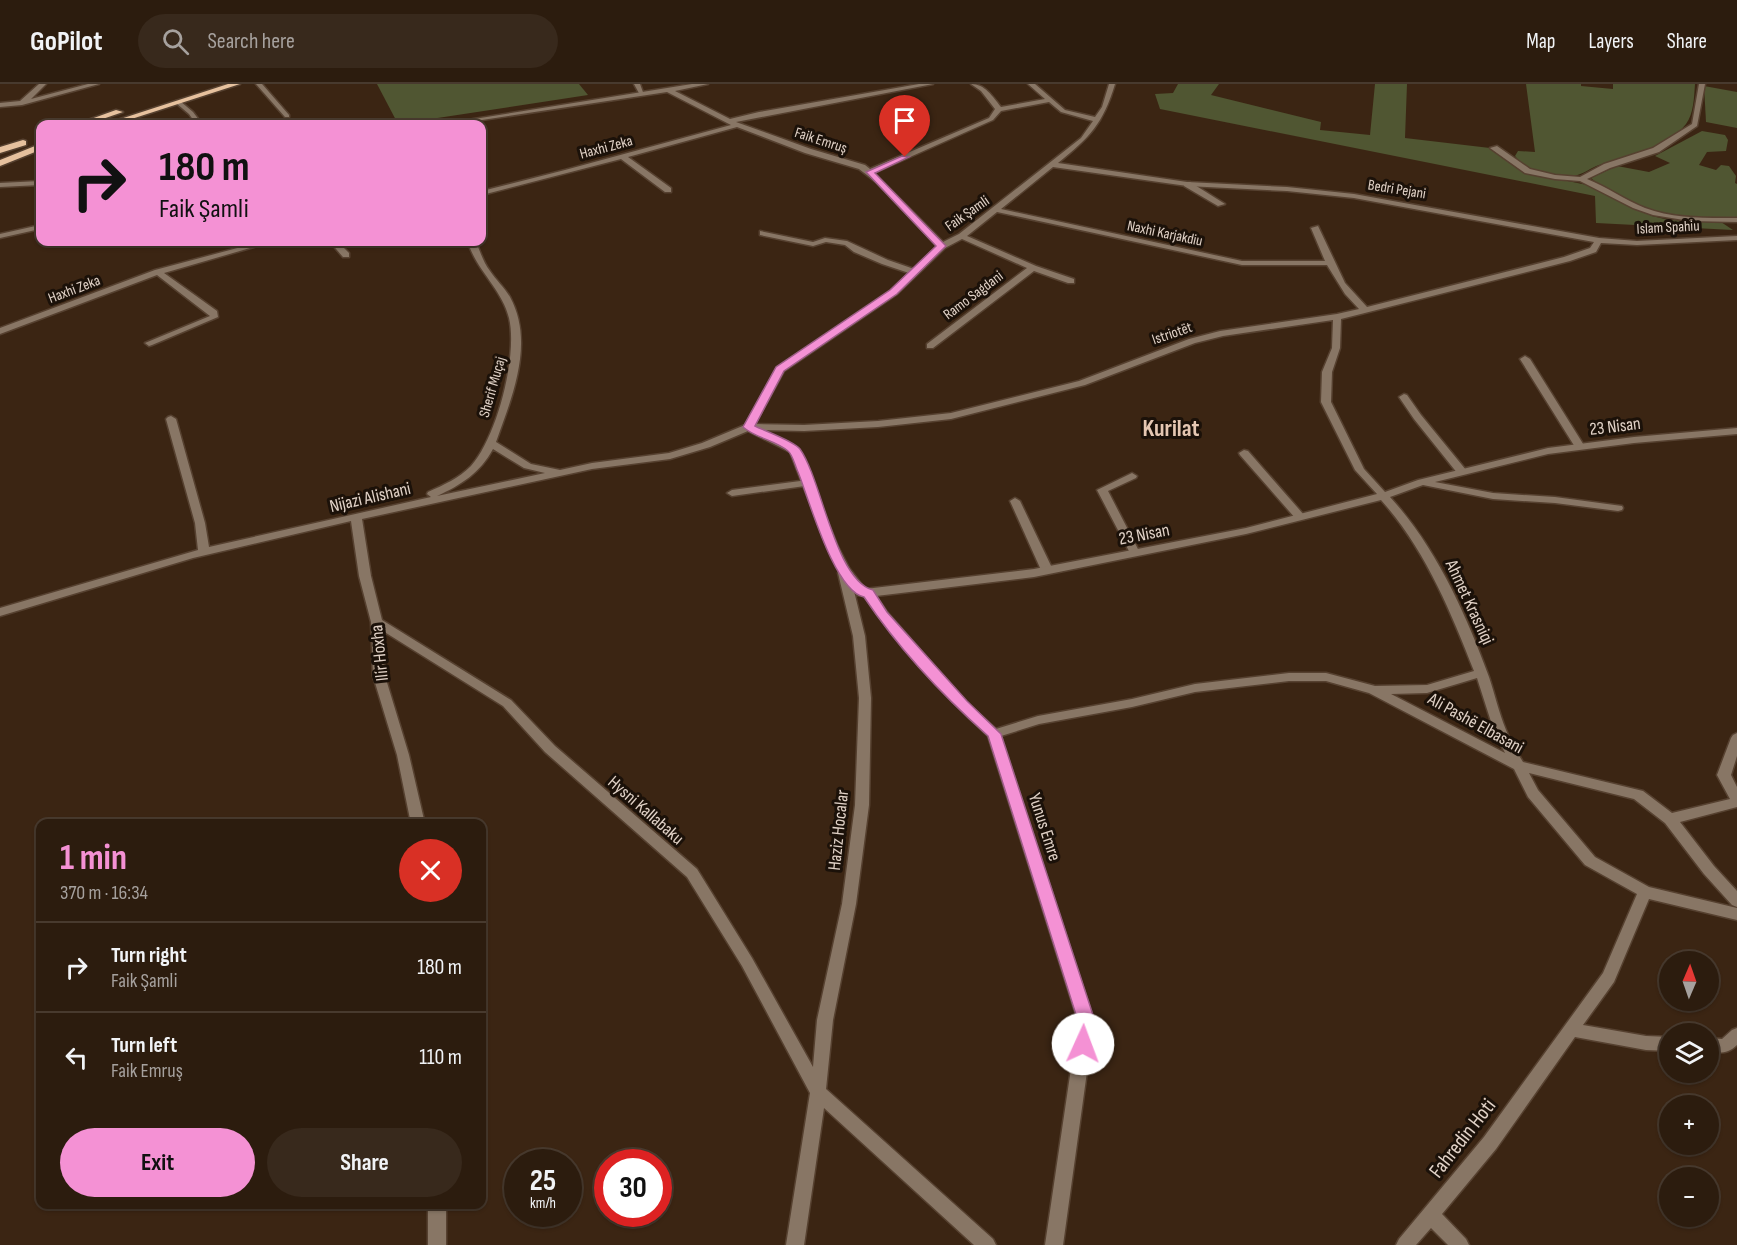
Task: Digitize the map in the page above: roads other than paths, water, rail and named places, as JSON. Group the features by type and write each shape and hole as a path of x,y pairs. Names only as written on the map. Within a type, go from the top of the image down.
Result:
{"main road":[{"path":"94,120 208,84"},
{"path":"122,120 236,84"},
{"path":"0,150 36,139"},
{"path":"0,163 36,149"}],"street":[{"path":"21,103 43,84"},
{"path":"0,105 21,103 96,84"},
{"path":"259,84 287,116"},
{"path":"637,84 642,93"},
{"path":"471,120 705,84"},
{"name":"Haxhi Zeka","path":"486,191 622,157 774,111 930,84"},
{"path":"974,84 999,110"},
{"path":"1031,84 1063,111 1098,120"},
{"name":"Faik Şamli","path":"748,427 780,369 894,292 942,246 962,236 997,210 1084,139 1108,101 1112,84"},
{"path":"1581,179 1608,166 1656,150 1695,125 1702,84"},
{"name":"Faik Emruş","path":"669,90 733,123 808,151 862,167 870,172 942,246"},
{"path":"870,172 973,128 991,119 999,110 1051,100"},
{"path":"178,102 196,120"},
{"path":"1494,148 1528,171 1555,177 1581,179 1599,186 1642,210 1667,217 1737,220"},
{"path":"622,157 668,190"},
{"name":"Bedri Pejani","path":"1053,165 1187,184 1287,189 1354,196 1599,240"},
{"path":"0,185 36,183"},
{"name":"Bedri Pejani","path":"1187,184 1221,204"},
{"name":"Naxhi Karjakdiu","path":"997,210 1242,263 1329,263"},
{"path":"0,236 36,228"},
{"path":"1315,228 1329,263 1346,291 1365,310"},
{"path":"762,233 813,244 825,240 847,243 885,262 916,272"},
{"name":"Ramo Sagdani","path":"962,236 1033,268 1071,281"},
{"name":"Islam Spahiu","path":"1599,240 1637,243 1737,238"},
{"name":"Istriotët","path":"748,427 804,428 878,424 951,416 1082,383 1222,333 1337,317 1567,259 1593,250 1599,240"},
{"name":"Haxhi Zeka","path":"0,331 158,272 252,246"},
{"path":"338,246 346,255"},
{"name":"Sherif Muçaj","path":"403,506 467,477 483,460 491,443 515,369 518,344 508,302 499,285 484,268 473,246"},
{"name":"Ramo Sagdani","path":"930,346 1033,268"},
{"path":"149,343 214,317 214,313 158,272"},
{"name":"Ahmet Krasniqi","path":"1337,317 1336,348 1327,372 1326,402 1360,470 1399,513 1451,599 1500,731 1519,766"},
{"path":"1525,359 1580,447"},
{"path":"1404,397 1417,417 1462,472"},
{"path":"171,419 200,523 204,552"},
{"path":"748,427 794,450 825,532 844,572 861,592 868,593 883,615 962,705 994,734"},
{"name":"Nijazi Alishani","path":"0,612 204,552 403,506 592,466 670,456 705,445 748,427"},
{"name":"23 Nisan","path":"868,593 1047,570 1246,531 1383,496 1422,482 1548,451 1737,431"},
{"name":"Sherif Muçaj","path":"491,443 528,466 560,473"},
{"path":"1244,453 1300,517"},
{"path":"1132,476 1102,489 1136,553"},
{"path":"1422,482 1493,496 1555,500 1618,508"},
{"path":"732,493 808,483"},
{"path":"1015,501 1047,570"},
{"name":"Ilir Hoxha","path":"356,517 365,576 377,622 378,676 403,755 417,819"},
{"name":"Haziz Hocalar","path":"795,1245 818,1092 825,1020 849,904 862,805 865,699 859,636 844,572"},
{"name":"Hysni Kallabaku","path":"377,622 507,704 559,756 693,873 747,962 818,1092"},
{"name":"Ali Pashë Elbasani","path":"1373,690 1427,689 1480,673"},
{"name":"Ali Pashë Elbasani","path":"994,734 1038,720 1132,703 1195,688 1289,677 1326,677 1373,690 1519,766 1533,793 1590,861 1645,892"},
{"name":"Yunus Emre","path":"994,734 1086,1021 1054,1245"},
{"path":"1670,819 1737,800 1724,775 1737,738"},
{"path":"1519,766 1638,795 1670,819 1709,870 1737,901"},
{"path":"1659,1044 1646,1044 1571,1030 1609,978 1645,892 1737,914"},
{"name":"Fahredin Hoti","path":"1405,1245 1490,1143 1571,1030"},
{"path":"1719,1046 1725,1046 1737,1035"},
{"path":"818,1092 987,1245"},
{"path":"437,1209 437,1245"},
{"path":"1430,1215 1460,1245"}],"district":[{"name":"Kurilat","path":"1171,428"}]}
